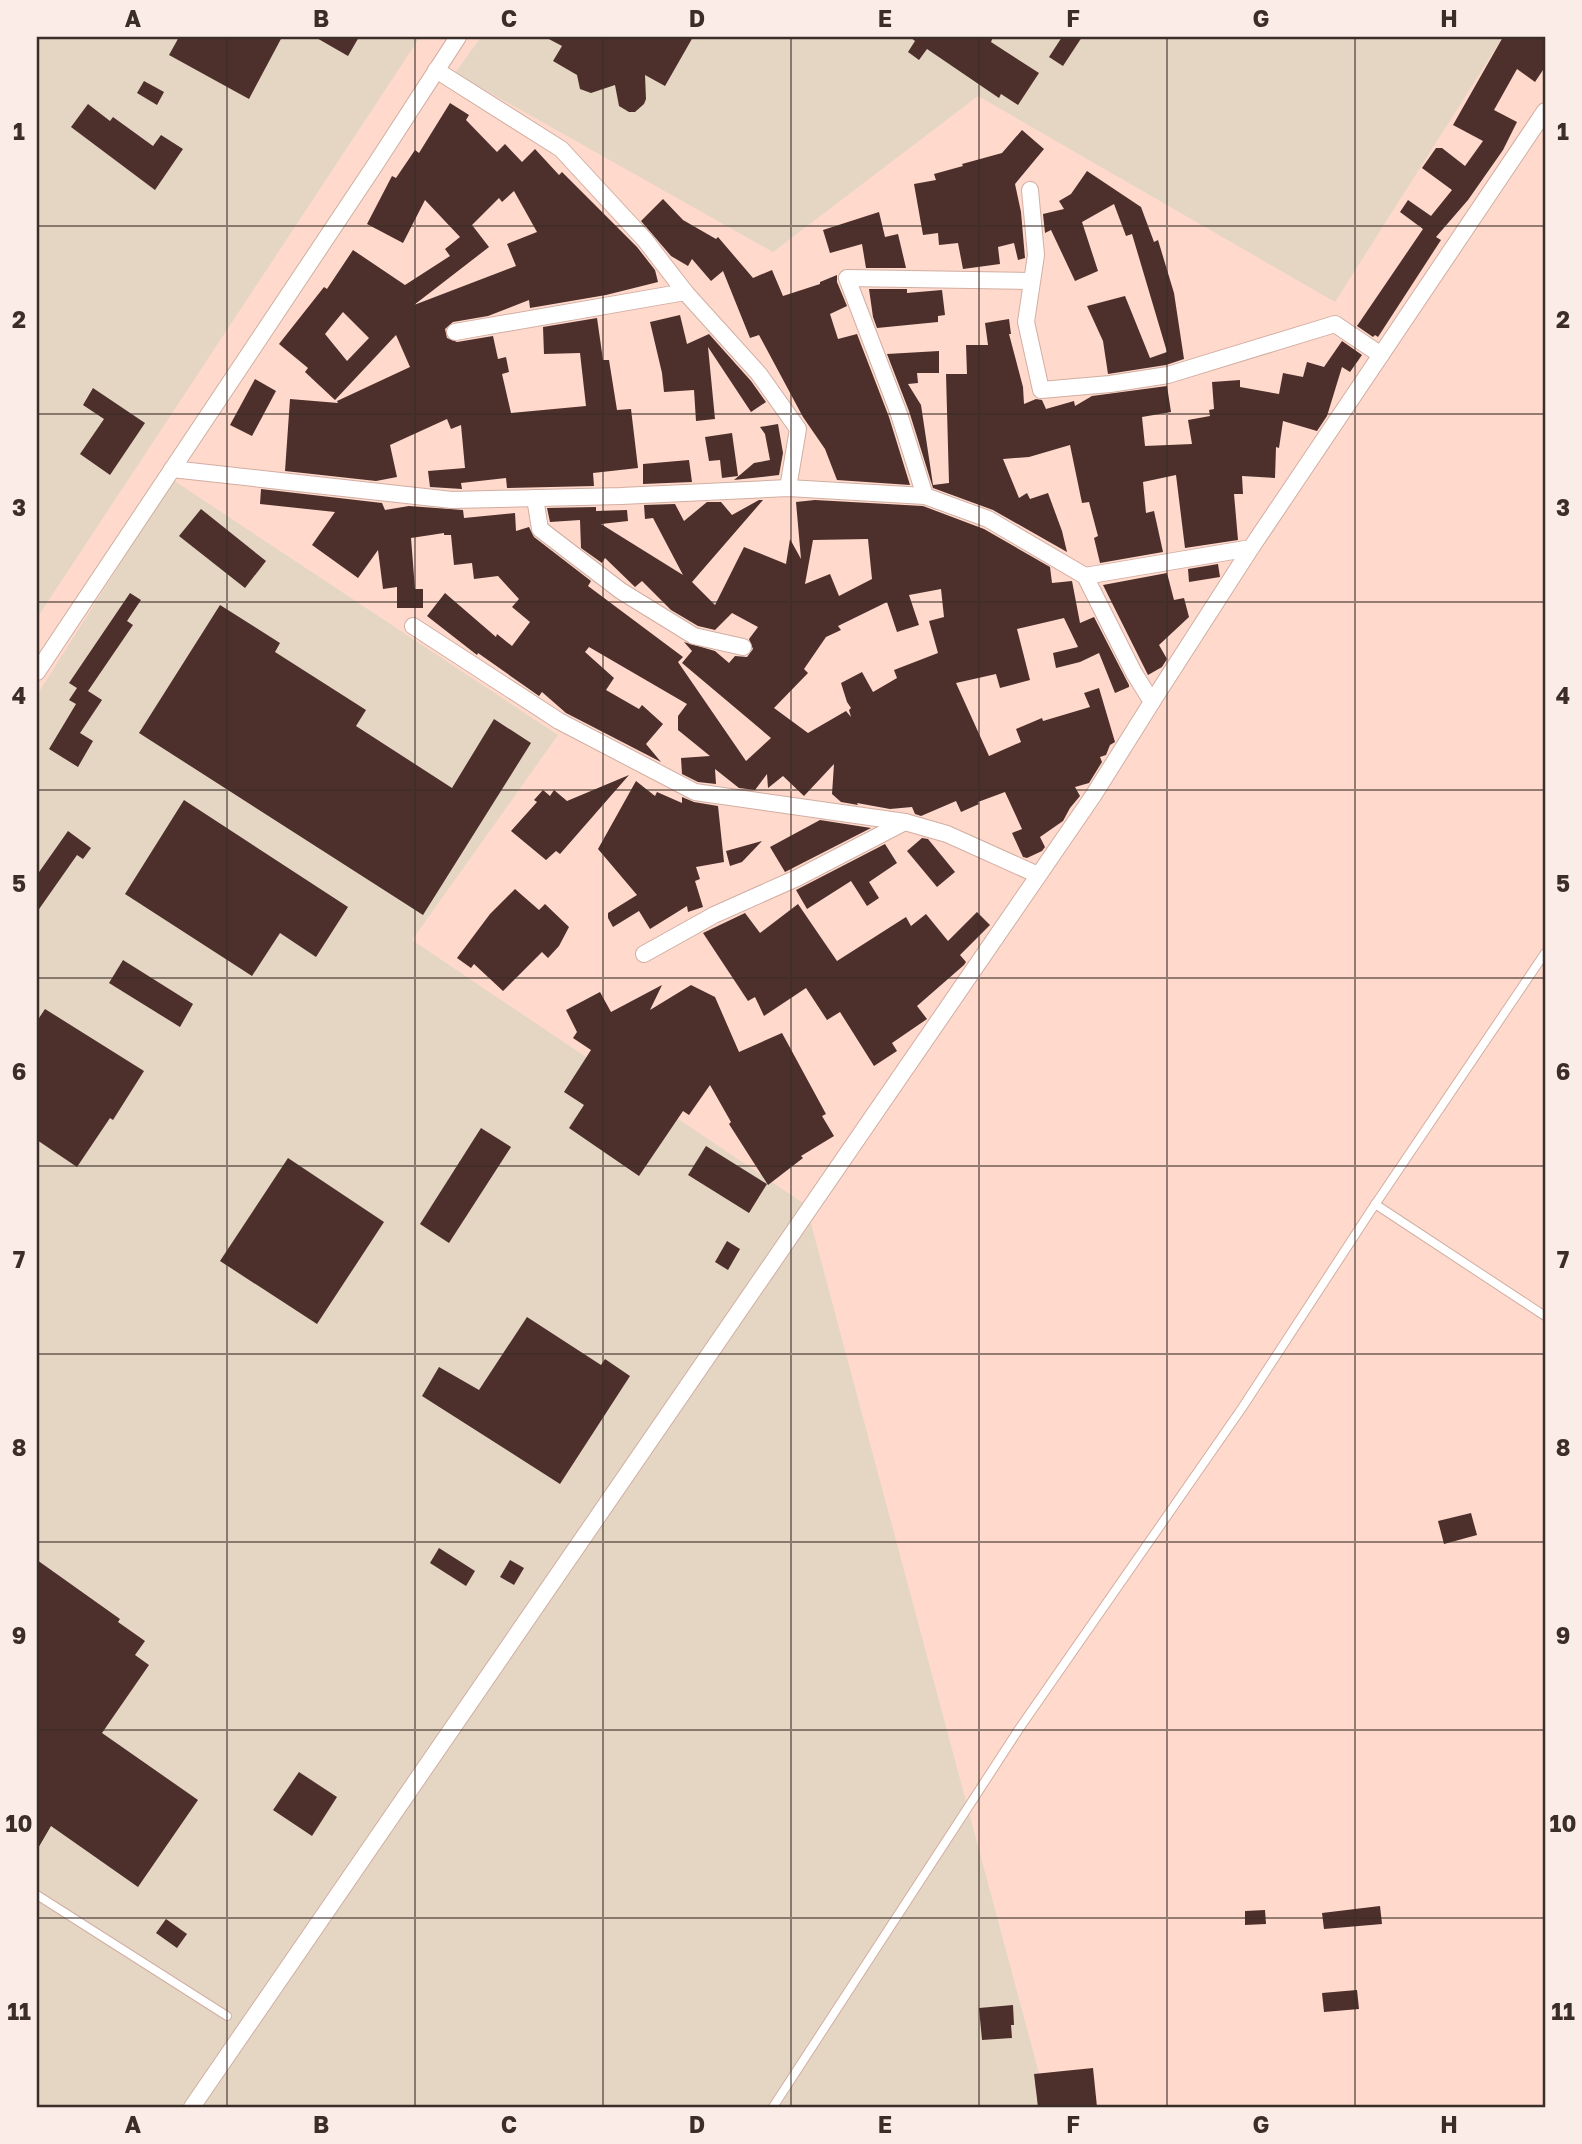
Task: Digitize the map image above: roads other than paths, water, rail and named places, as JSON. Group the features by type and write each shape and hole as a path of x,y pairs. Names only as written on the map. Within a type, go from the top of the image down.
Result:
{"street":[{"path":"37,672 458,37"},
{"path":"436,70 561,149 645,240 685,292 759,374 798,429 788,488"},
{"path":"192,2107 1093,796 1251,548 1545,111"},
{"path":"1030,190 1036,255 1026,322 1041,390 1110,384 1168,375 1335,324 1381,355"},
{"path":"925,496 899,414 847,278 1031,281"},
{"path":"455,332 685,292"},
{"path":"172,469 452,500 788,488 925,496 988,519 1085,576 1134,673 1152,702"},
{"path":"536,498 540,529 621,592 694,636 743,647"},
{"path":"1085,576 1251,548"},
{"path":"413,626 559,721 695,792 905,822 947,834 1038,875"},
{"path":"644,954 714,915 797,878 905,822"}],"lane":[{"path":"773,2107 1019,1729 1242,1408 1375,1204 1545,953"},
{"path":"1375,1204 1545,1316"},
{"path":"37,1895 228,2015"}]}
